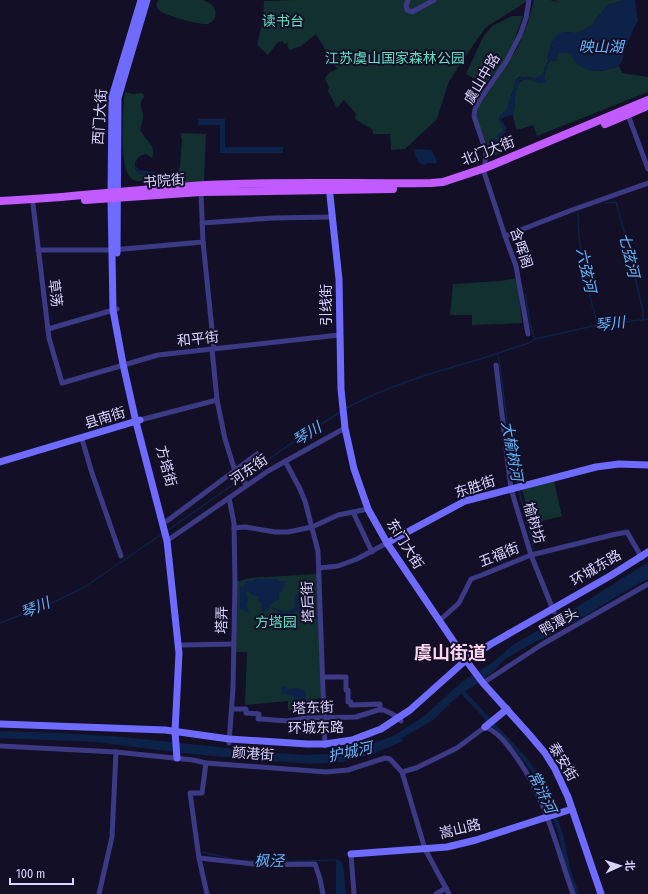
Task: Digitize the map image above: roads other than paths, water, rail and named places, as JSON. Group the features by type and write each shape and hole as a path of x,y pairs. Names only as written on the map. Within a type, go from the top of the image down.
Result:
{"main road":[{"name":"北门大街","path":"329,186 426,189 458,181 648,100"},
{"name":"北门大街","path":"485,170 628,115 648,105"},
{"name":"书院街","path":"0,206 33,204 207,185 329,186"},
{"name":"书院街","path":"0,201 329,186"}],"street":[{"name":"西门大街","path":"114,195 112,97 141,0"},
{"name":"西门大街","path":"114,195 118,98 147,0"},
{"path":"408,0 406,5 410,12 434,0"},
{"name":"虞山中路","path":"485,170 486,152 475,121 475,109 506,62 520,35 526,18 529,0"},
{"path":"628,115 648,169"},
{"name":"含晖阁","path":"485,170 505,236 518,271 528,334"},
{"path":"505,236 648,183"},
{"name":"引线街","path":"329,186 339,279 339,334 344,428"},
{"path":"201,192 203,242 217,400 225,438 235,472 247,485"},
{"name":"方塔街","path":"114,195 115,310 138,421 169,536 182,645 177,737"},
{"name":"草荡","path":"33,204 49,338 62,382"},
{"path":"202,223 274,218 332,217"},
{"path":"38,250 115,250 203,242"},
{"path":"48,329 115,310"},
{"name":"和平街","path":"62,382 125,363 158,355 339,334"},
{"name":"榆树坊","path":"496,365 513,489 531,555 554,610"},
{"name":"县南街","path":"0,462 138,421 217,400"},
{"name":"河东街","path":"169,536 285,461 344,428"},
{"name":"东门大街","path":"344,428 354,469 368,509 387,543 467,661"},
{"path":"82,438 92,473 121,556"},
{"name":"河东街","path":"166,525 257,454"},
{"name":"塔后街","path":"285,461 299,487 308,511 318,551 325,746"},
{"name":"东胜街","path":"387,543 465,501 596,467 619,464 648,465"},
{"name":"塔弄","path":"229,498 234,528 235,582 232,709 229,741"},
{"path":"234,528 245,527 275,532 288,532 312,527 338,515 368,509"},
{"path":"353,512 372,552"},
{"name":"五福街","path":"439,621 459,603 471,580 531,555 628,532 644,557"},
{"name":"方塔街","path":"169,536 179,653 177,737"},
{"path":"319,568 338,566 372,552 387,543"},
{"name":"环城东路","path":"0,724 87,726 177,737 229,741 243,744 325,746 355,743 383,731 400,719 467,661 491,644 554,610 644,557 648,552"},
{"name":"鸭潭头","path":"483,683 541,645 648,584"},
{"path":"182,645 234,644"},
{"name":"泰安街","path":"467,661 483,683 545,754 564,787 601,894"},
{"path":"322,677 346,677 348,702 351,702 351,705 380,704 380,710 384,710 400,719"},
{"name":"塔东街","path":"232,709 246,709 246,714 259,714 258,719 287,721 306,718 325,719 356,717 380,710"},
{"path":"449,894 425,849 402,772 416,768 457,748 507,709"},
{"path":"485,727 493,730 505,742 523,766 538,794 555,835 573,894"},
{"name":"环城东路","path":"0,728 148,733 177,737"},
{"path":"177,737 177,758"},
{"name":"颜港街","path":"0,746 116,752 177,758 206,763 326,772 348,770 385,758 390,759 402,772"},
{"path":"99,894 112,838 116,752"},
{"path":"206,763 202,793 190,793 199,858 207,894"},
{"name":"嵩山路","path":"351,854 447,847 461,844 572,809"},
{"path":"351,854 354,894"},
{"path":"199,858 262,865 315,864 323,894"},
{"path":"436,894 446,888"}],"water":[{"name":"映山湖","path":"625,0 635,0 638,21 619,65 615,68 593,71 579,65 569,54 559,53 555,61 551,60 547,65 548,69 545,71 544,76 546,80 545,83 539,83 527,79 521,80 518,85 513,115 504,117 501,120 507,128 501,140 492,144 492,140 498,139 497,135 504,129 499,120 501,115 507,110 516,80 521,77 536,78 543,74 554,39 560,33 577,33 593,25 608,5"},
{"path":"198,119 225,119 225,147 283,147 283,153 220,153 220,125 198,125"},
{"path":"414,150 432,150 437,162 435,164 421,164 415,154"},
{"path":"137,159 136,166 139,170 156,172 164,178 157,175 145,175 138,173 135,167"},
{"name":"护城河","path":"648,562 648,579 571,624 558,629 557,632 529,645 505,659 493,672 458,696 433,720 402,738 403,741 373,754 342,762 311,764 190,754 95,742 0,738 0,731 62,733 123,737 306,755 338,753 367,746 395,735 424,716 463,681 493,662 514,644 564,618 566,614"},
{"path":"254,579 278,579 278,581 287,581 284,583 282,592 279,593 279,599 270,605 271,607 286,612 296,607 296,594 303,595 305,598 303,598 303,604 307,606 308,609 315,610 315,613 309,615 296,611 294,613 293,621 275,609 270,608 262,612 262,603 258,601 259,596 252,595 249,591 246,592 248,600 246,606 249,613 240,609 240,587 244,587 245,581 253,581"},
{"path":"281,686 285,686 288,689 297,688 305,690 306,704 296,704 294,696 282,694"},
{"path":"336,860 340,860 343,865 346,894 336,894"}],"waterway":[{"name":"七弦河","path":"606,203 616,202 643,311 643,320"},
{"name":"六弦河","path":"578,214 581,256 590,298 598,325"},
{"path":"525,294 531,328 535,339"},
{"name":"琴川","path":"345,409 377,393 393,387 529,343 535,339 593,326 648,319"},
{"name":"大榆树河","path":"498,353 512,459 518,485"},
{"name":"琴川","path":"167,531 286,447 340,412"},
{"name":"大榆树河","path":"519,490 534,549"},
{"name":"琴川","path":"0,623 54,602 83,588 162,534"},
{"name":"常浒河","path":"460,689 523,757 533,770 545,791 560,832 569,873 577,894"},
{"name":"枫泾","path":"203,852 232,859"},
{"name":"枫泾","path":"246,861 272,862 336,860"}],"district":[{"name":"虞山街道","path":"450,653"}],"park label":[{"name":"读书台","path":"283,21"},
{"name":"江苏虞山国家森林公园","path":"395,58"},
{"name":"方塔园","path":"276,622"}]}
